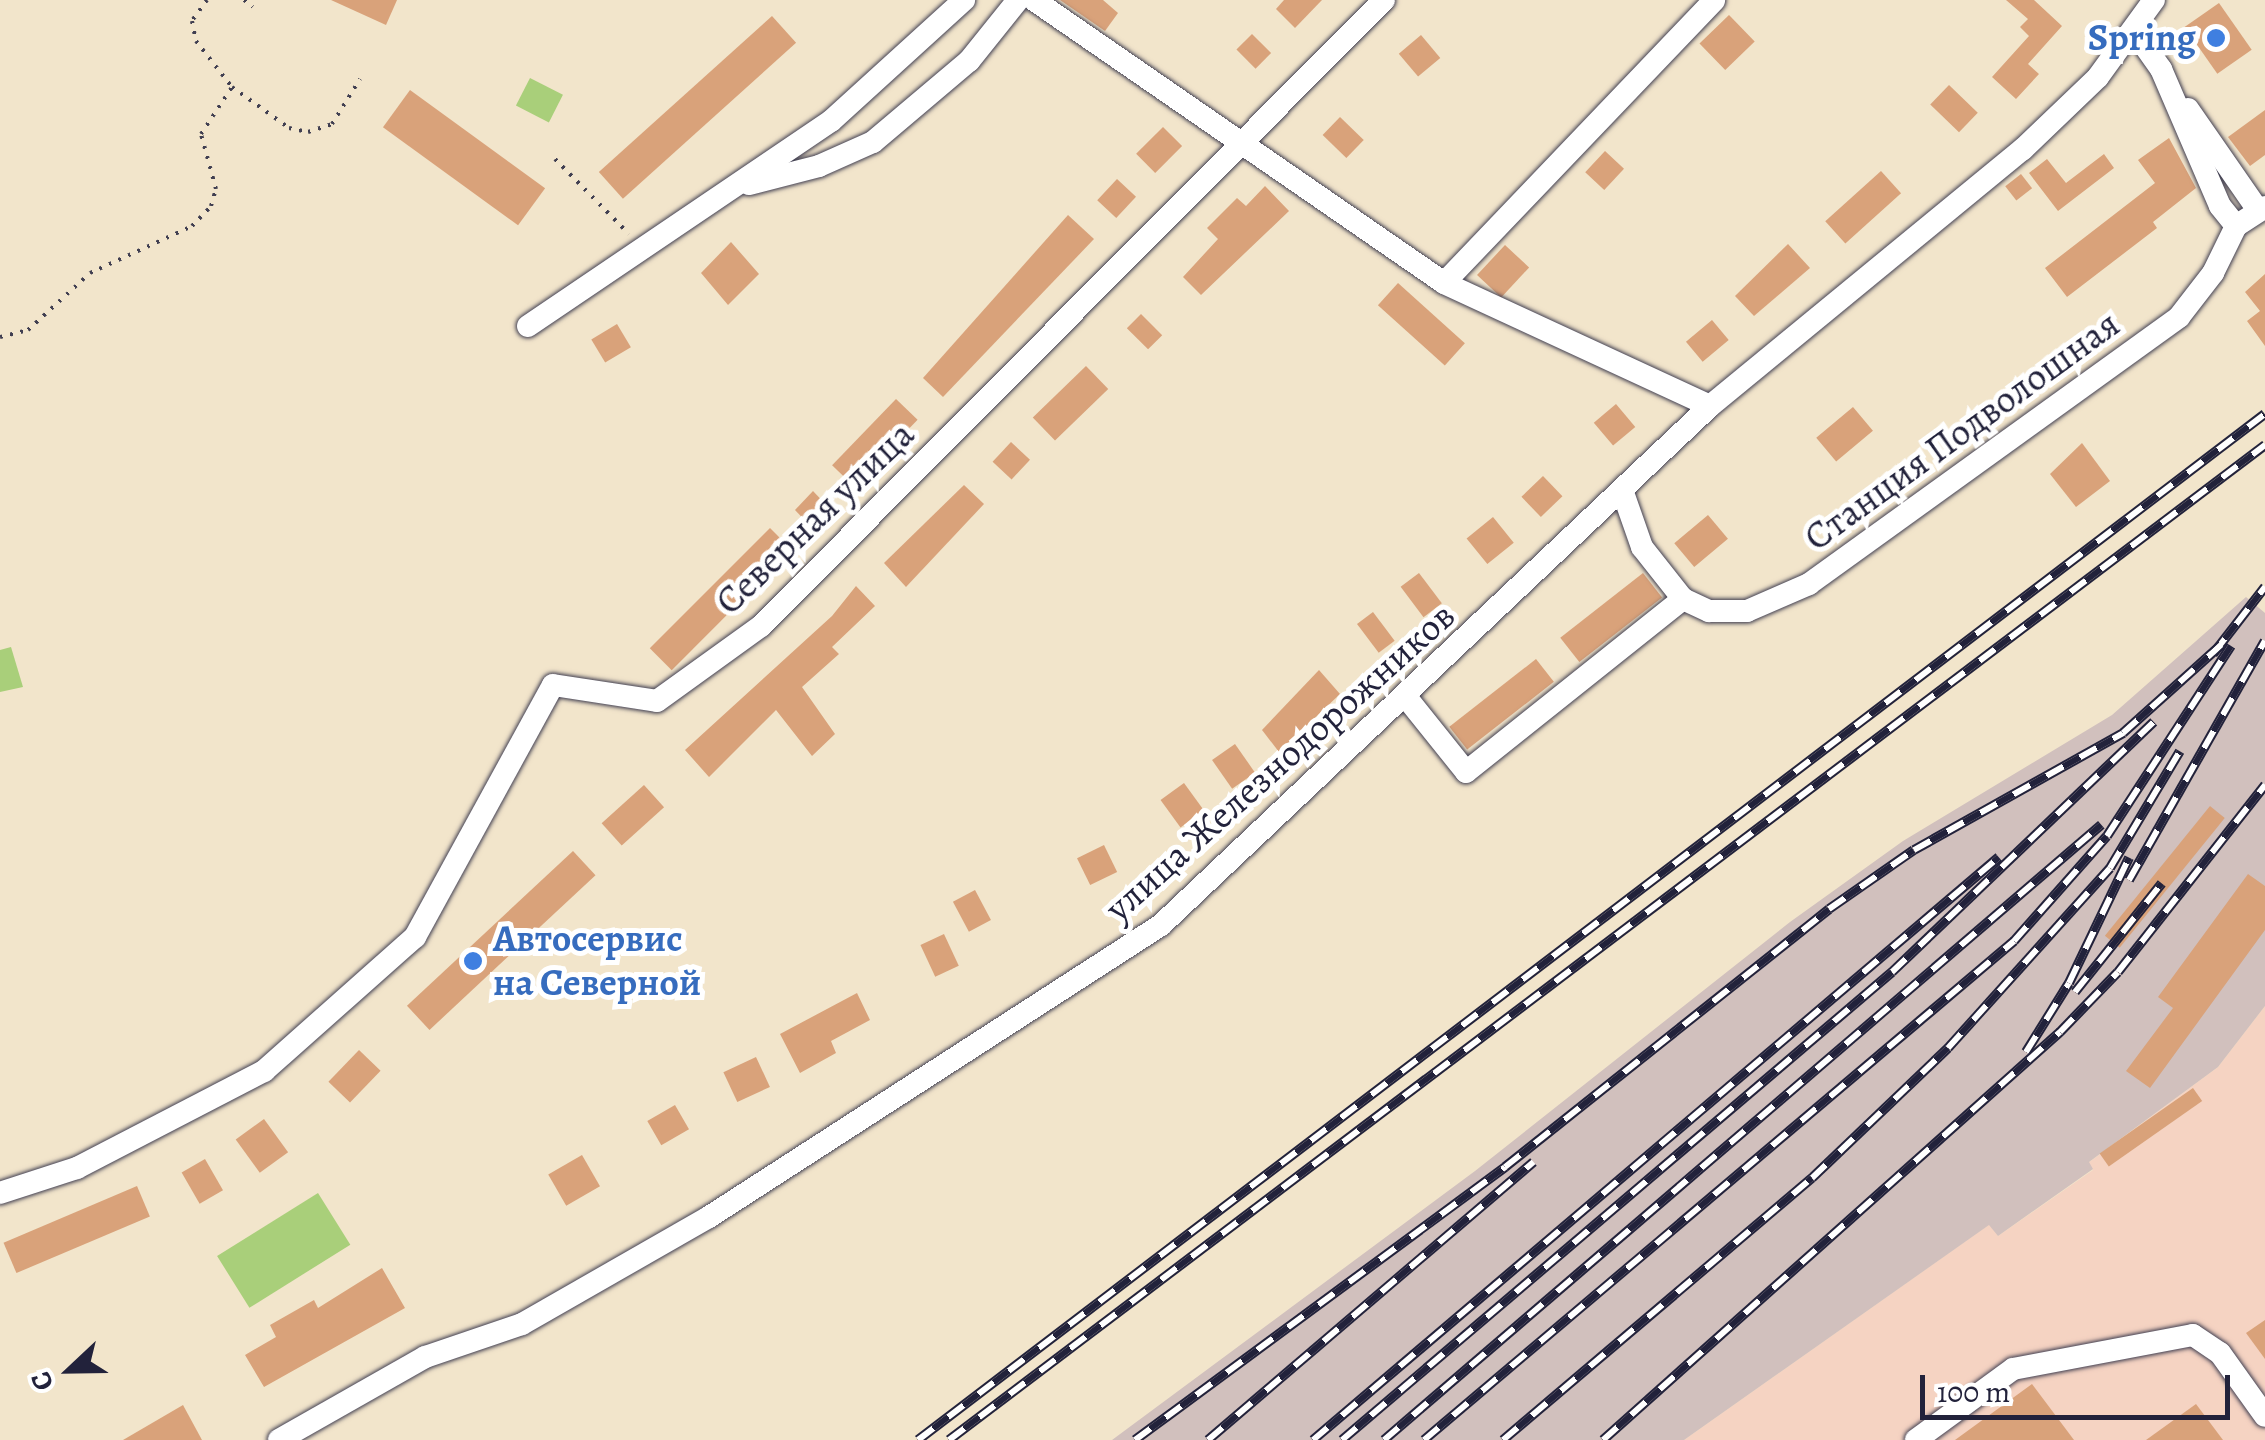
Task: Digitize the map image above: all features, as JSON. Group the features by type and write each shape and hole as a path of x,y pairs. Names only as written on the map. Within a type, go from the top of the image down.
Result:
{"street":[{"path":"528,326 830,121 964,0"},
{"path":"736,188 819,166 873,142 969,61 1018,0"},
{"path":"1034,0 1444,283 1710,406"},
{"name":"Северная улица","path":"0,1193 77,1168 264,1070 415,937 552,684 657,701 761,626 1384,0"},
{"path":"1444,283 1714,0"},
{"name":"улица Железнодорожников","path":"279,1440 425,1357 522,1324 709,1218 1012,1018 1087,976 1185,906 1710,406 2008,163 2098,77 2154,0"},
{"path":"2134,31 2261,209 2236,226 2207,186 2161,69"},
{"name":"Станция Подволошная","path":"1684,599 1709,612 1747,612 1809,584 2162,330 2202,291 2236,226"},
{"path":"1406,697 1466,772 1684,599 1642,547 1622,490"},
{"path":"1916,1440 2014,1369 2174,1336 2206,1340 2265,1416"}],"path":[{"path":"207,0 192,22 196,40 232,86 290,128 308,132 332,124 360,79"},
{"path":"244,0 252,7"},
{"path":"0,337 28,330 90,273 202,216 216,190 201,134 232,86"},
{"path":"555,159 643,249"}],"shaded area":[{"path":"2246,597 2265,613 2265,1006 2218,1067 2089,1162 2093,1169 1998,1236 1989,1225 1684,1440 1112,1440 1475,1171 1790,922 1903,841 2112,715"},
{"path":"2265,1006 2265,1440 1684,1440 1990,1224 1998,1236 2093,1170 2088,1163 2218,1067"}],"green space":[{"path":"530,78 563,95 549,122 516,106"},
{"path":"11,647 23,687 0,692 0,650"},
{"path":"318,1193 350,1245 249,1308 217,1256"}],"building":[{"path":"331,0 397,0 386,25"},
{"path":"1060,0 1103,0 1118,13 1105,31"},
{"path":"1284,0 1322,0 1295,28 1276,9"},
{"path":"2006,0 2034,0 2062,26 2028,64 2039,74 2016,99 1992,77 2029,36 2020,27 2028,19"},
{"path":"2219,3 2252,50 2217,74 2185,27"},
{"path":"1729,15 1755,42 1725,70 1700,43"},
{"path":"772,16 796,43 623,199 599,172"},
{"path":"1252,34 1271,53 1256,69 1236,50"},
{"path":"1421,35 1440,58 1418,77 1399,54"},
{"path":"1949,85 1978,113 1959,132 1930,104"},
{"path":"410,90 545,188 518,225 383,127"},
{"path":"2265,110 2265,155 2250,166 2228,137"},
{"path":"1340,117 1364,140 1346,158 1323,135"},
{"path":"1163,127 1182,146 1155,173 1136,154"},
{"path":"2169,138 2196,188 2153,222 2157,228 2067,297 2045,268 2155,183 2138,160"},
{"path":"1605,151 1624,169 1604,190 1585,172"},
{"path":"2104,154 2114,168 2058,211 2029,173 2047,159 2066,183"},
{"path":"1881,171 1901,193 1845,243 1825,221"},
{"path":"2021,174 2032,188 2016,200 2005,186"},
{"path":"1117,179 1136,197 1116,218 1097,200"},
{"path":"1265,186 1289,211 1201,295 1183,277 1218,239 1207,228 1237,198 1246,206"},
{"path":"1068,215 1094,239 943,397 923,378"},
{"path":"731,242 759,274 728,305 701,273"},
{"path":"1788,244 1810,268 1754,316 1735,296"},
{"path":"1505,245 1529,268 1501,297 1477,275"},
{"path":"2265,274 2265,346 2247,321 2260,311 2245,292"},
{"path":"1398,283 1465,343 1445,366 1378,305"},
{"path":"1141,314 1162,335 1148,349 1127,328"},
{"path":"1712,320 1729,340 1703,362 1686,342"},
{"path":"617,324 631,347 605,363 591,339"},
{"path":"1086,366 1108,389 1055,440 1033,417"},
{"path":"896,399 918,420 854,486 832,465"},
{"path":"1616,404 1635,427 1613,446 1594,423"},
{"path":"1853,407 1873,431 1836,462 1816,438"},
{"path":"1011,442 1030,460 1012,479 993,462"},
{"path":"2082,443 2110,481 2076,507 2050,474"},
{"path":"1543,476 1562,496 1541,517 1521,497"},
{"path":"964,485 984,504 906,587 884,563"},
{"path":"813,491 830,509 813,529 795,510"},
{"path":"1708,515 1728,539 1694,567 1674,543"},
{"path":"1493,517 1514,543 1487,564 1467,538"},
{"path":"770,528 792,550 672,670 650,648"},
{"path":"1419,573 1442,603 1424,617 1401,587"},
{"path":"1643,573 1662,597 1579,662 1560,638"},
{"path":"856,586 875,606 832,647 839,654 802,687 835,734 812,756 776,710 709,777 685,750 832,616"},
{"path":"1373,612 1395,641 1379,653 1357,624"},
{"path":"1536,659 1554,682 1467,750 1449,727"},
{"path":"1319,670 1340,694 1279,752 1262,730"},
{"path":"1235,744 1255,773 1232,789 1212,760"},
{"path":"1184,783 1204,811 1181,828 1161,800"},
{"path":"644,785 664,807 622,845 602,823"},
{"path":"2210,806 2225,818 2120,948 2105,936"},
{"path":"1104,845 1117,872 1090,885 1077,858"},
{"path":"573,851 596,875 429,1030 407,1006"},
{"path":"2248,874 2265,886 2265,930 2150,1088 2126,1071 2173,1008 2158,997"},
{"path":"975,890 991,920 969,932 953,902"},
{"path":"944,934 959,966 935,977 920,945"},
{"path":"857,993 870,1020 831,1041 836,1053 800,1073 780,1034"},
{"path":"359,1050 381,1071 350,1102 328,1082"},
{"path":"756,1057 770,1087 737,1102 723,1072"},
{"path":"2193,1088 2202,1101 2109,1166 2100,1153"},
{"path":"675,1105 689,1129 661,1145 647,1121"},
{"path":"264,1119 288,1152 260,1173 236,1140"},
{"path":"582,1155 600,1186 566,1206 548,1174"},
{"path":"205,1159 223,1190 200,1204 182,1172"},
{"path":"137,1186 150,1216 16,1273 4,1243"},
{"path":"382,1268 405,1308 264,1387 245,1355 276,1337 270,1325 314,1300 318,1308"},
{"path":"2265,1320 2265,1359 2246,1333"},
{"path":"2032,1384 2074,1440 1955,1440"},
{"path":"2196,1404 2223,1440 2146,1440"},
{"path":"183,1405 202,1440 123,1440"}],"railway":[{"path":"918,1440 2265,414"},
{"path":"949,1440 2265,445"},
{"path":"2213,654 2265,587"},
{"path":"2129,880 2265,641"},
{"path":"1135,1440 1505,1167 1829,909 1914,850 2123,733 2221,645"},
{"path":"1424,1440 2014,941 2107,836 2231,646"},
{"path":"1342,1440 1892,972 2154,722"},
{"path":"1503,1440 1812,1178 1948,1048 2110,868 2180,751"},
{"path":"1603,1440 2060,1032 2118,972 2265,785"},
{"path":"1384,1440 2101,825"},
{"path":"1313,1440 1999,857"},
{"path":"2026,1052 2069,983 2129,858"},
{"path":"2075,992 2162,883"},
{"path":"1208,1440 1533,1162"}],"place":[{"name":"Spring","path":"2216,38"},
{"name":"Автосервис на Северной","path":"473,961"}]}
